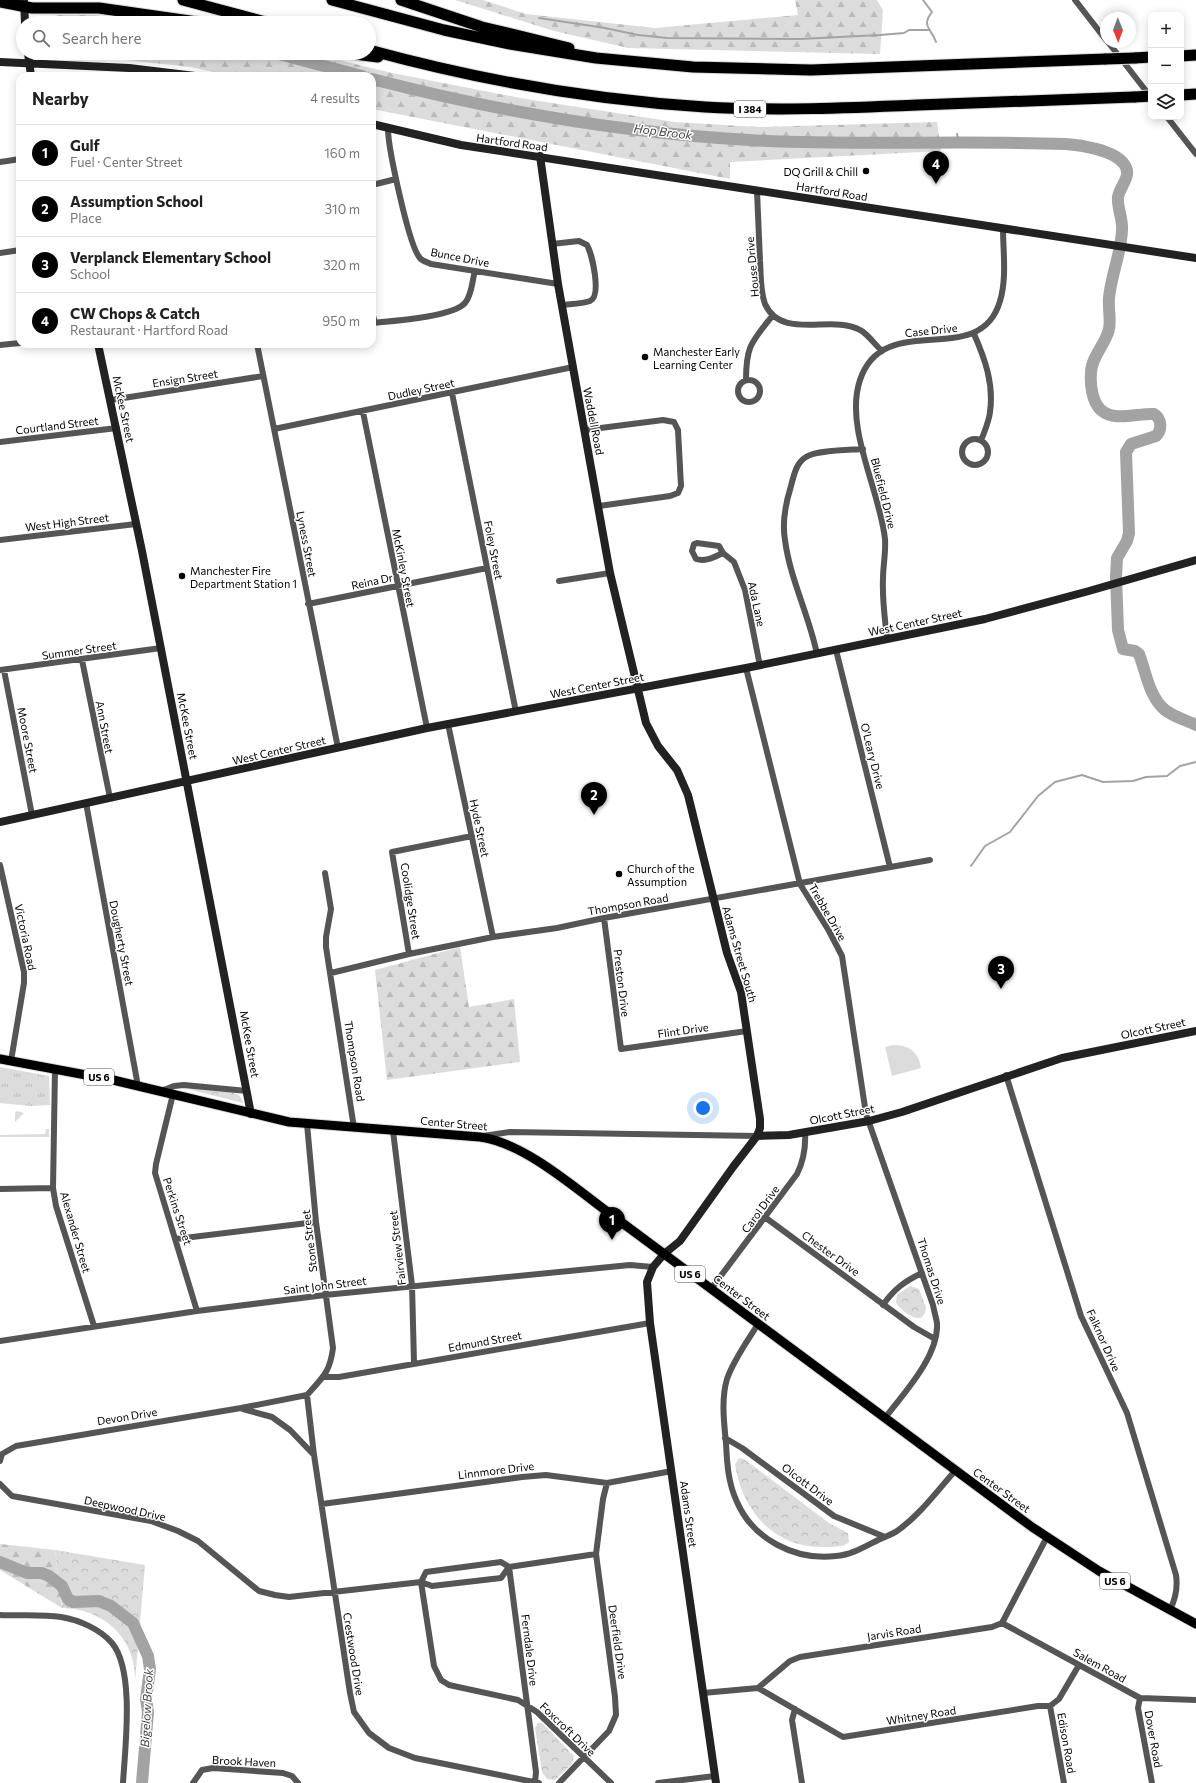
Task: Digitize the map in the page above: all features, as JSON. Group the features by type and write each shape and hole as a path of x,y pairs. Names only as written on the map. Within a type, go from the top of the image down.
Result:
{"highway":[{"path":"183,0 242,16"},
{"path":"332,0 479,38 596,58 693,67 782,71 1148,57"},
{"path":"401,0 482,27 551,43 596,58"},
{"path":"0,2 99,8 155,16"},
{"name":"I 384","path":"376,52 482,78 556,91 650,102 719,107 839,108 1148,97"},
{"path":"1184,56 1196,55"},
{"path":"376,56 398,58"},
{"path":"1184,95 1196,94"}],"main road":[{"path":"24,4 25,16"},
{"path":"29,60 31,72"},
{"path":"0,62 129,68 162,72"},
{"name":"Hartford Road","path":"376,125 461,145 1113,244 1196,258"},
{"name":"Waddell Road","path":"540,156 558,284 610,573 639,689"},
{"name":"McKee Street","path":"99,348 117,428 188,781 251,1114"},
{"name":"West Center Street","path":"0,822 427,728 760,666 985,619 1196,560"},
{"name":"Adams Street South","path":"639,689 646,723 651,734 677,770 688,795 727,953 742,992 760,1120 760,1128 757,1136"},
{"name":"Olcott Street","path":"757,1136 805,1132 869,1121 902,1112 1062,1058 1196,1031"},
{"name":"Center Street","path":"0,1059 161,1091 283,1121 354,1128 480,1137 503,1142 536,1161 664,1254 1047,1538 1106,1575 1196,1624"},
{"path":"664,1254 680,1241 733,1166 757,1136"},
{"name":"Adams Street","path":"664,1254 653,1267 647,1282 650,1323 716,1779"}],"street":[{"path":"1077,1 1100,32"},
{"path":"1112,48 1148,93"},
{"path":"1169,120 1196,154"},
{"name":"Bunce Drive","path":"388,129 388,138 396,179 414,248 420,259 431,264 558,284"},
{"path":"0,162 16,160"},
{"path":"376,184 396,179"},
{"name":"House Drive","path":"757,191 762,288 765,303 773,315"},
{"name":"Case Drive","path":"863,449 857,422 855,400 860,380 867,365 882,351 896,343 956,338 974,334 992,318 1000,301 1003,282 1003,228"},
{"path":"552,244 579,241 587,245 592,254 596,289 595,297 591,301 562,305"},
{"path":"0,253 16,251"},
{"path":"376,323 443,314 456,310 465,303 470,295 475,271"},
{"path":"746,380 746,358 752,341 773,315 785,322 803,325 844,324 861,330 882,351"},
{"path":"974,334 986,363 990,387 990,412 981,441"},
{"path":"0,345 16,343"},
{"name":"Lyness Street","path":"257,348 338,748"},
{"name":"Dudley Street","path":"274,429 362,412 573,367"},
{"name":"Ensign Street","path":"111,400 263,376"},
{"name":"Foley Street","path":"452,393 516,712"},
{"name":"McKinley Street","path":"362,412 427,728"},
{"path":"585,430 663,420 674,422 678,430 681,486 678,493 670,496 599,506"},
{"name":"Courtland Street","path":"0,442 117,428"},
{"path":"969,441 981,441 987,448 986,458 977,465 968,463 962,456 963,447 969,441"},
{"name":"Bluefield Drive","path":"817,654 813,633 793,574 785,538 787,501 795,468 806,457 823,452 863,449 883,522 885,541 883,610 887,639"},
{"name":"West High Street","path":"0,540 136,524"},
{"name":"Ada Lane","path":"723,553 713,558 700,560 696,558 692,551 692,547 697,543 719,546 723,553 734,562 741,576 760,666"},
{"name":"Reina Dr","path":"308,604 487,568"},
{"path":"559,581 610,573"},
{"name":"Summer Street","path":"2,670 161,648"},
{"name":"O'Leary Drive","path":"836,650 890,867"},
{"name":"Ann Street","path":"82,660 110,798"},
{"name":"Trebbe Drive","path":"746,668 800,884 829,931 842,956 865,1108 869,1121"},
{"name":"Moore Street","path":"2,670 32,815"},
{"name":"Hyde Street","path":"448,724 493,936"},
{"name":"Dougherty Street","path":"86,803 138,1086"},
{"name":"Coolidge Street","path":"409,954 392,852 472,836"},
{"name":"Thompson Road","path":"331,973 493,936 557,928 604,918 930,860"},
{"name":"Victoria Road","path":"0,865 24,972 24,983 11,1061"},
{"name":"Thompson Road","path":"325,873 331,908 326,937 354,1128"},
{"name":"Preston Drive","path":"604,918 621,1050"},
{"name":"Flint Drive","path":"621,1050 747,1031"},
{"name":"Alexander Street","path":"55,1069 54,1188 56,1206 94,1326"},
{"name":"Falknor Drive","path":"1006,1076 1081,1316 1127,1413 1176,1575 1178,1586 1175,1600 1170,1610"},
{"name":"Center Street","path":"161,1091 182,1085 247,1091"},
{"name":"Perkins Street","path":"173,1094 155,1173 197,1311"},
{"name":"Thomas Drive","path":"869,1121 936,1317 935,1339 927,1361 885,1418"},
{"name":"Stone Street","path":"307,1124 316,1222 333,1348 331,1364 323,1377 307,1395"},
{"name":"Fairview Street","path":"393,1131 412,1285 414,1363"},
{"name":"Olcott Street","path":"480,1137 510,1132 757,1136"},
{"name":"Carol Drive","path":"711,1289 766,1218 797,1174 803,1162 806,1147 805,1132"},
{"path":"0,1189 54,1188"},
{"name":"Chester Drive","path":"766,1218 883,1305 914,1327 935,1339"},
{"path":"176,1238 316,1222"},
{"name":"Saint John Street","path":"0,1341 197,1311 412,1285 630,1265 653,1267"},
{"path":"883,1305 892,1291 909,1279 922,1273"},
{"name":"Edmund Street","path":"323,1377 339,1377 650,1323"},
{"path":"758,1324 734,1362 726,1381 724,1400 725,1438 730,1484 737,1503 752,1525 767,1539 783,1548 800,1554 836,1556 854,1552 895,1532 911,1520 955,1470"},
{"name":"Devon Drive","path":"0,1460 2,1454 16,1446 241,1408 307,1395"},
{"name":"Crestwood Drive","path":"307,1395 314,1455 354,1712 369,1733 389,1748 415,1758 537,1783"},
{"name":"Devon Drive","path":"241,1408 272,1417 290,1430 314,1455"},
{"name":"Olcott Drive","path":"725,1438 742,1448 834,1516 885,1537"},
{"name":"Linnmore Drive","path":"322,1504 486,1481 546,1475 607,1483 672,1471"},
{"name":"Deerfield Drive","path":"559,1783 584,1759 609,1731 616,1715 615,1697 596,1554 603,1499 607,1483"},
{"name":"Deepwood Drive","path":"0,1484 12,1496 151,1521 178,1531 198,1541 259,1591 289,1598 421,1582 432,1586 501,1578 510,1567"},
{"path":"1002,1623 1047,1538"},
{"name":"Deepwood Drive","path":"421,1582 426,1572 501,1562 510,1567 596,1554"},
{"name":"Ferndale Drive","path":"510,1567 537,1783"},
{"name":"Foxcroft Drive","path":"421,1582 434,1666 441,1680 448,1684 518,1700 527,1705 537,1712 584,1759 611,1783"},
{"path":"0,1615 61,1617 81,1623 96,1630 112,1643 120,1657 124,1674 127,1712 123,1783"},
{"name":"Salem Road","path":"1002,1623 1140,1698 1196,1700"},
{"name":"Jarvis Road","path":"758,1688 790,1661 800,1657 992,1627 1002,1623"},
{"path":"1050,1706 1059,1699 1078,1665"},
{"path":"703,1693 758,1688"},
{"name":"Whitney Road","path":"758,1688 843,1737 1038,1706 1050,1706"},
{"name":"Dover Road","path":"1140,1698 1138,1708 1152,1783"},
{"name":"Edison Road","path":"1050,1706 1064,1783"},
{"path":"795,1709 792,1720 802,1783"},
{"name":"Brook Haven","path":"193,1783 202,1770 213,1768 283,1773 292,1776 298,1783"},
{"path":"658,1783 716,1779"}],"green space":[{"path":"455,0 483,0 526,14 655,28 798,15 795,0 877,0 883,10 880,54 628,48 554,31"},
{"path":"95,15 102,16 54,16"},
{"path":"126,60 339,60 392,73 526,99 675,122 758,127 937,122 941,151 730,162 730,179 376,110 376,72 213,72 191,67"},
{"path":"460,947 469,1007 514,999 520,1062 387,1080 375,970"},
{"path":"893,1045 904,1046 912,1050 920,1062 921,1068 892,1076 885,1047"},
{"path":"0,1067 49,1076 50,1105 31,1106 0,1103"},
{"path":"180,1087 232,1092 240,1096 243,1103"},
{"path":"17,1111 24,1113 15,1122 15,1113"},
{"path":"46,1129 49,1129 49,1137 0,1137 0,1135 45,1134"},
{"path":"910,1286 919,1289 926,1307 925,1313 921,1318 914,1317 906,1313 896,1302 897,1295"},
{"path":"739,1458 744,1459 829,1523 848,1533 849,1542 835,1547 807,1546 776,1534 764,1524 753,1511 745,1497 735,1464"},
{"path":"0,1544 55,1550 62,1608 0,1570"},
{"path":"55,1550 145,1565 135,1681 134,1666 130,1652 123,1639 115,1629 104,1620 91,1614 62,1608"},
{"path":"538,1723 542,1723 574,1756 572,1764 555,1780 547,1779 542,1772 535,1728"}],"waterway":[{"path":"923,0 932,12 927,24 936,42"},
{"path":"539,18 605,28 638,35 667,38 800,39 880,35 904,33 909,30 929,30"},
{"name":"Hop Brook","path":"301,60 347,72"},
{"path":"376,80 464,101 511,110 607,126 655,132 702,137 788,142 1065,144 1097,149 1119,159 1124,164 1127,173 1127,177 1118,197 1122,226 1121,239 1110,289 1109,329 1105,340 1093,361 1091,387 1098,407 1106,414 1113,416 1154,414 1159,419 1160,428 1156,436 1131,444 1126,452 1129,533 1127,541 1117,558 1116,577 1118,630 1123,649 1135,651 1139,654 1149,684 1160,705 1172,715 1196,725"},
{"name":"Hop Brook","path":"957,134 959,142"},
{"path":"971,866 985,846 1010,832 1038,796 1055,782 1082,775 1103,782 1133,781 1146,777 1167,776 1180,766 1196,762"},
{"name":"Bigelow Brook","path":"0,1562 27,1573 42,1573 49,1576 62,1586 68,1599 73,1602 99,1601 111,1606 133,1623 148,1656 150,1669 146,1699 148,1712 142,1783"}],"place":[{"name":"DQ Grill & Chill","path":"866,171"},
{"name":"CW Chops & Catch","path":"936,184"},
{"name":"Manchester Early Learning Center","path":"645,357"},
{"name":"Manchester Fire Department Station 1","path":"182,576"},
{"name":"Assumption School","path":"594,815"},
{"name":"Church of the Assumption","path":"619,874"},
{"name":"Verplanck Elementary School","path":"1001,989"},
{"name":"Gulf","path":"612,1240"}]}
